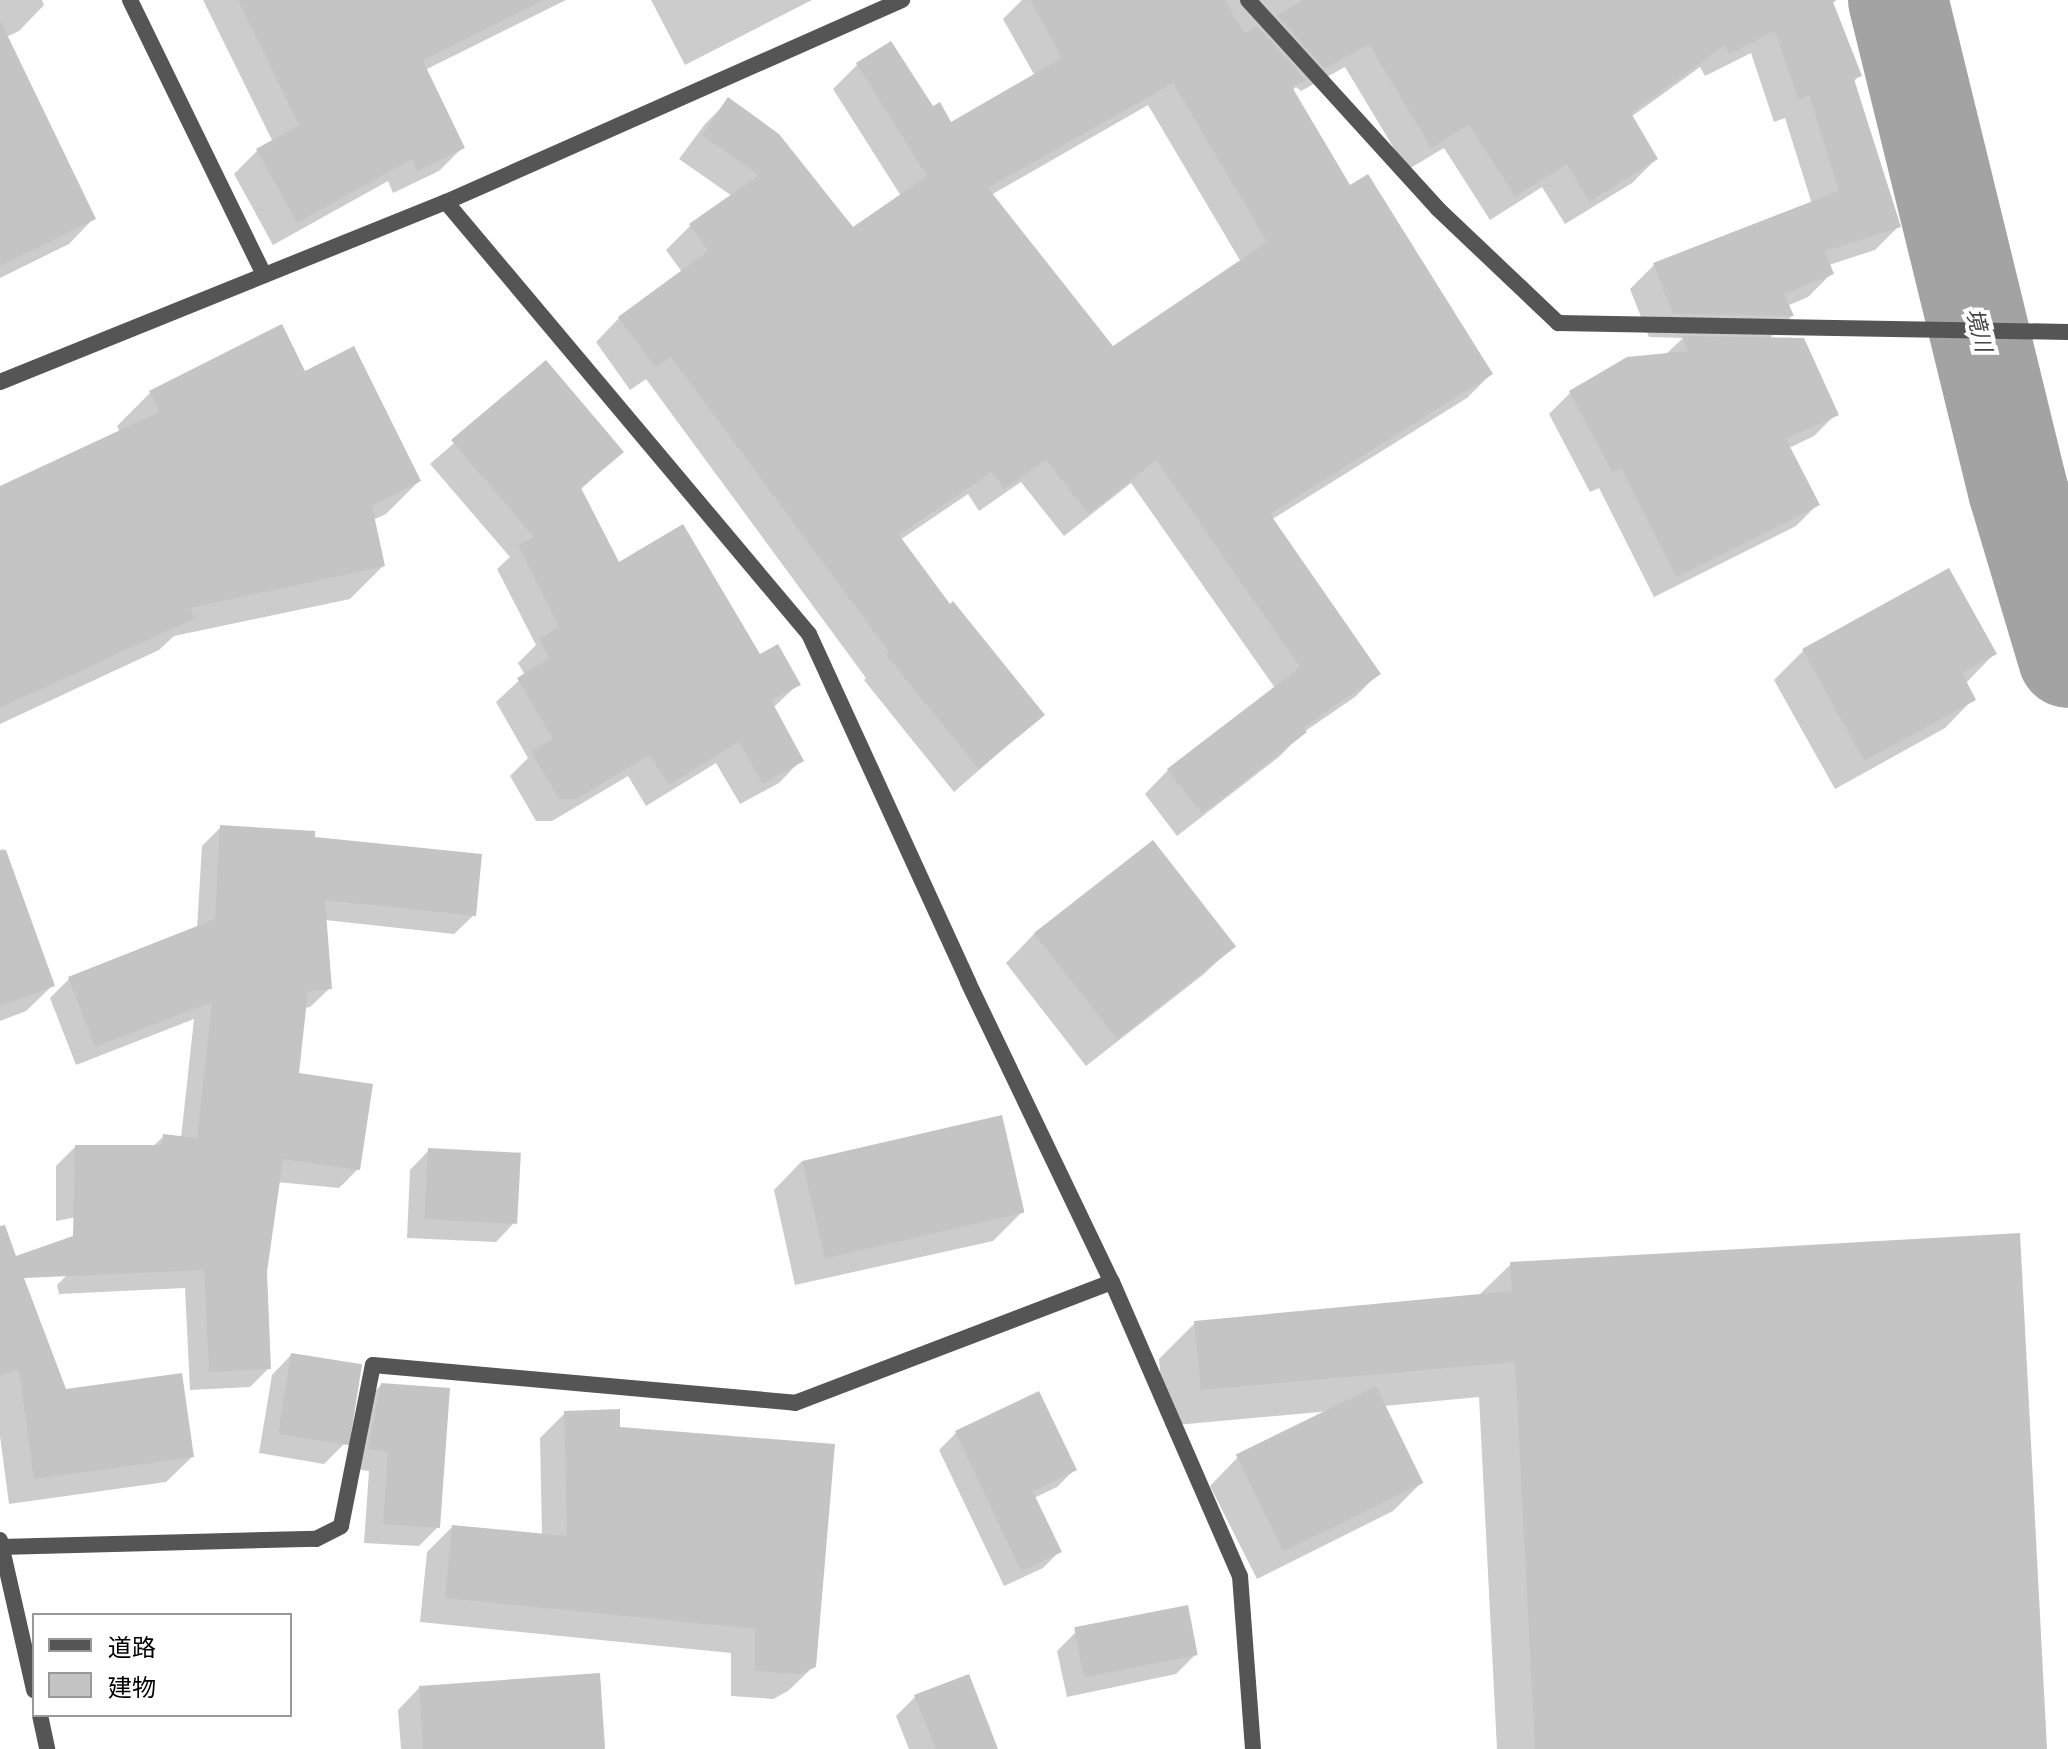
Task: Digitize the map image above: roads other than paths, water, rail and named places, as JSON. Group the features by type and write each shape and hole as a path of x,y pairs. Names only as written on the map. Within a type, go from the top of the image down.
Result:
{"street":[{"path":"130,0 264,275"},
{"path":"0,382 446,202 902,0"},
{"path":"1248,0 1438,209 1558,323 2068,332"},
{"path":"446,202 809,634 968,982 1112,1282 1240,1576 1253,1749"},
{"path":"32,1681 1,1544 316,1539 329,1533 341,1526 373,1365 795,1403 1112,1282"},
{"path":"40,1717 47,1749"}],"waterway":[{"name":"境川","path":"1898,0 2018,490 2068,658"}]}
